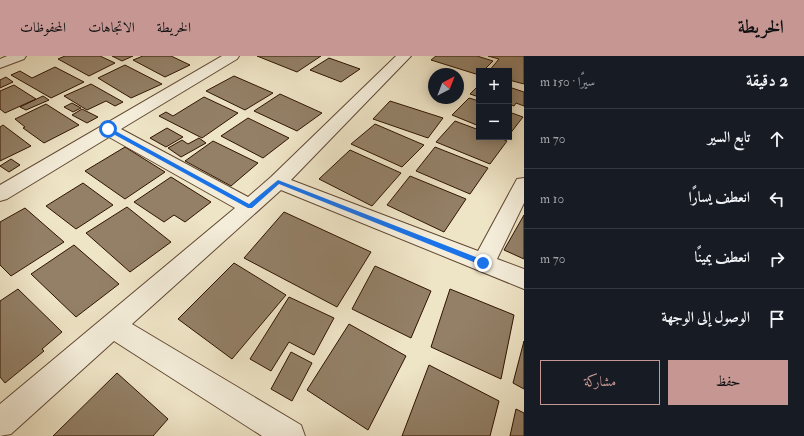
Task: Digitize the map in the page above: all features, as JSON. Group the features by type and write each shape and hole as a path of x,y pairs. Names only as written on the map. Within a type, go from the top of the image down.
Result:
{"street":[{"path":"0,64 19,56"},
{"path":"0,194 232,56"},
{"path":"0,423 278,182 404,56"},
{"path":"108,129 250,207"},
{"path":"278,182 524,279"},
{"path":"483,263 524,184"},
{"path":"112,326 290,436"}],"building":[{"path":"65,56 100,56 115,63 89,76 58,59"},
{"path":"112,56 133,56 122,61"},
{"path":"143,56 171,56 190,65 165,77 133,60"},
{"path":"257,56 321,56 297,72"},
{"path":"436,56 477,56 493,61 486,68 476,68 476,74 464,70 464,68 457,68 431,60"},
{"path":"488,56 524,56 524,84 512,81 512,68 492,68 499,59"},
{"path":"329,58 360,69 341,82 310,70"},
{"path":"125,65 162,84 131,98 98,78"},
{"path":"55,67 84,82 51,98 11,75 20,71 32,78"},
{"path":"234,76 273,93 245,110 206,91"},
{"path":"6,77 13,82 0,88 0,80"},
{"path":"91,84 123,102 115,106 106,101 87,110 64,96"},
{"path":"14,85 36,99 5,113 0,109 0,91"},
{"path":"476,88 476,96 470,94"},
{"path":"512,88 524,92 524,106 516,103 514,106 512,105"},
{"path":"280,94 322,113 297,131 254,111"},
{"path":"43,96 49,100 26,110 20,107"},
{"path":"204,97 238,113 202,138 159,116 166,112 173,116"},
{"path":"469,98 476,100 476,125 452,115"},
{"path":"390,101 443,118 428,138 373,119"},
{"path":"72,103 81,108 73,112 64,107"},
{"path":"46,104 79,125 44,143 23,128 25,127 15,119"},
{"path":"82,109 98,117 87,123 72,115"},
{"path":"512,113 523,117 512,131"},
{"path":"248,118 289,138 263,158 221,136"},
{"path":"455,121 476,129 476,140 507,141 490,164 436,142"},
{"path":"375,124 424,145 402,167 351,144"},
{"path":"3,125 31,146 0,161 0,127"},
{"path":"167,128 183,137 166,147 150,138"},
{"path":"199,138 206,143 181,157 168,148 182,140 188,144"},
{"path":"213,141 258,163 231,186 185,161"},
{"path":"125,147 165,172 125,199 85,171"},
{"path":"435,147 488,168 470,194 416,171"},
{"path":"350,150 401,173 372,206 319,179"},
{"path":"11,159 20,165 9,172 0,166"},
{"path":"410,176 466,199 444,232 387,205"},
{"path":"171,177 211,202 185,222 174,215 164,222 134,202"},
{"path":"83,183 113,205 76,229 46,206"},
{"path":"127,207 171,242 130,272 86,233"},
{"path":"25,208 64,242 11,276 0,265 0,222"},
{"path":"284,212 371,252 337,307 244,258"},
{"path":"524,215 524,259 504,250"},
{"path":"74,245 119,284 76,317 31,274"},
{"path":"234,263 286,295 232,359 178,319"},
{"path":"375,266 431,291 411,338 352,309"},
{"path":"18,289 62,332 42,349 44,351 5,383 0,377 0,301"},
{"path":"450,289 514,315 501,379 431,347"},
{"path":"289,297 334,318 314,355 289,342 271,371 250,359"},
{"path":"349,324 406,356 368,430 307,390"},
{"path":"524,341 524,389 513,383"},
{"path":"291,352 312,363 292,401 271,389"},
{"path":"429,365 499,401 490,436 402,436"},
{"path":"117,373 168,419 153,436 53,436"},
{"path":"516,409 524,413 524,436 510,436"}],"route":[{"path":"108,129 250,207 278,182 483,263"}]}
